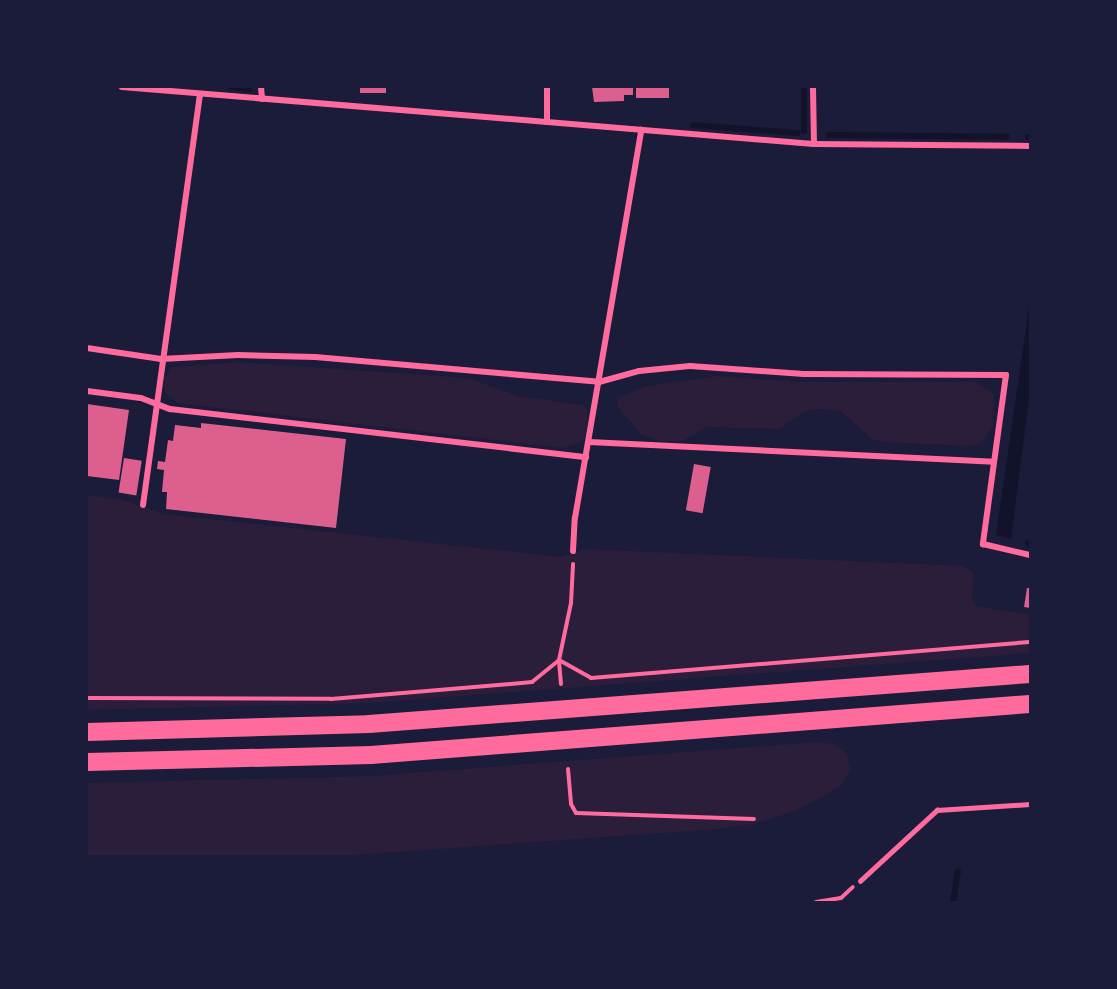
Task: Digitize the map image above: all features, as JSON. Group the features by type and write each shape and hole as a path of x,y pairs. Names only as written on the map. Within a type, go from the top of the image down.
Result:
{"highway":[{"path":"87,732 369,724 1030,674"},
{"path":"87,762 371,755 1030,704"}],"street":[{"path":"122,87 814,144 1030,146"},
{"path":"261,87 262,99"},
{"path":"547,87 547,122"},
{"path":"813,87 814,144"},
{"path":"143,505 161,359 200,94"},
{"path":"573,551 586,457 641,130"},
{"path":"87,348 161,359 238,355 315,357 599,382 639,371 690,366 804,374 1006,375 983,543 1030,555"},
{"path":"87,391 156,403 170,409 586,457"},
{"path":"589,442 994,462"}],"lane":[{"path":"860,881 937,810 1030,804"}],"path":[{"path":"561,684 559,660 572,595 573,551"},
{"path":"559,660 591,678 1030,642"},
{"path":"87,698 343,698 532,682 559,660"},
{"path":"568,770 571,804 576,813 754,819"},
{"path":"816,902 841,898 860,881"}],"shaded area":[{"path":"1030,301 1030,390 1011,539 996,535"},
{"path":"238,362 468,378 518,396 584,405 588,411 586,434 582,442 564,448 177,403 165,393 165,377 173,367"},
{"path":"716,376 803,382 976,382 994,394 993,426 980,444 968,446 882,442 872,439 841,411 819,409 805,411 779,429 707,427 682,441 659,441 641,434 617,406 619,397 646,386"},
{"path":"87,495 123,500 164,514 561,557 585,549 963,566 974,574 972,596 976,606 1030,615 1030,653 368,703 87,710"},
{"path":"817,742 834,744 847,754 850,771 840,787 797,810 759,823 719,829 356,855 87,855 87,783 372,776"}],"building":[{"path":"360,87 386,87 386,93 360,93"},
{"path":"592,87 633,87 633,95 624,95 624,101 594,102"},
{"path":"636,87 669,87 669,98 636,98"},
{"path":"87,404 129,410 119,480 87,476"},
{"path":"201,423 346,439 336,528 166,509 167,492 162,492 164,470 157,469 158,461 165,462 168,440 173,441 175,425 201,428"},
{"path":"124,458 142,461 136,495 119,493"},
{"path":"694,464 711,467 703,513 686,510"},
{"path":"1027,588 1030,588 1030,608 1024,607"}],"waterway":[{"path":"231,87 249,89"},
{"path":"804,87 804,131"},
{"path":"693,125 798,133"},
{"path":"829,135 1007,137"},
{"path":"953,902 958,871"}]}
